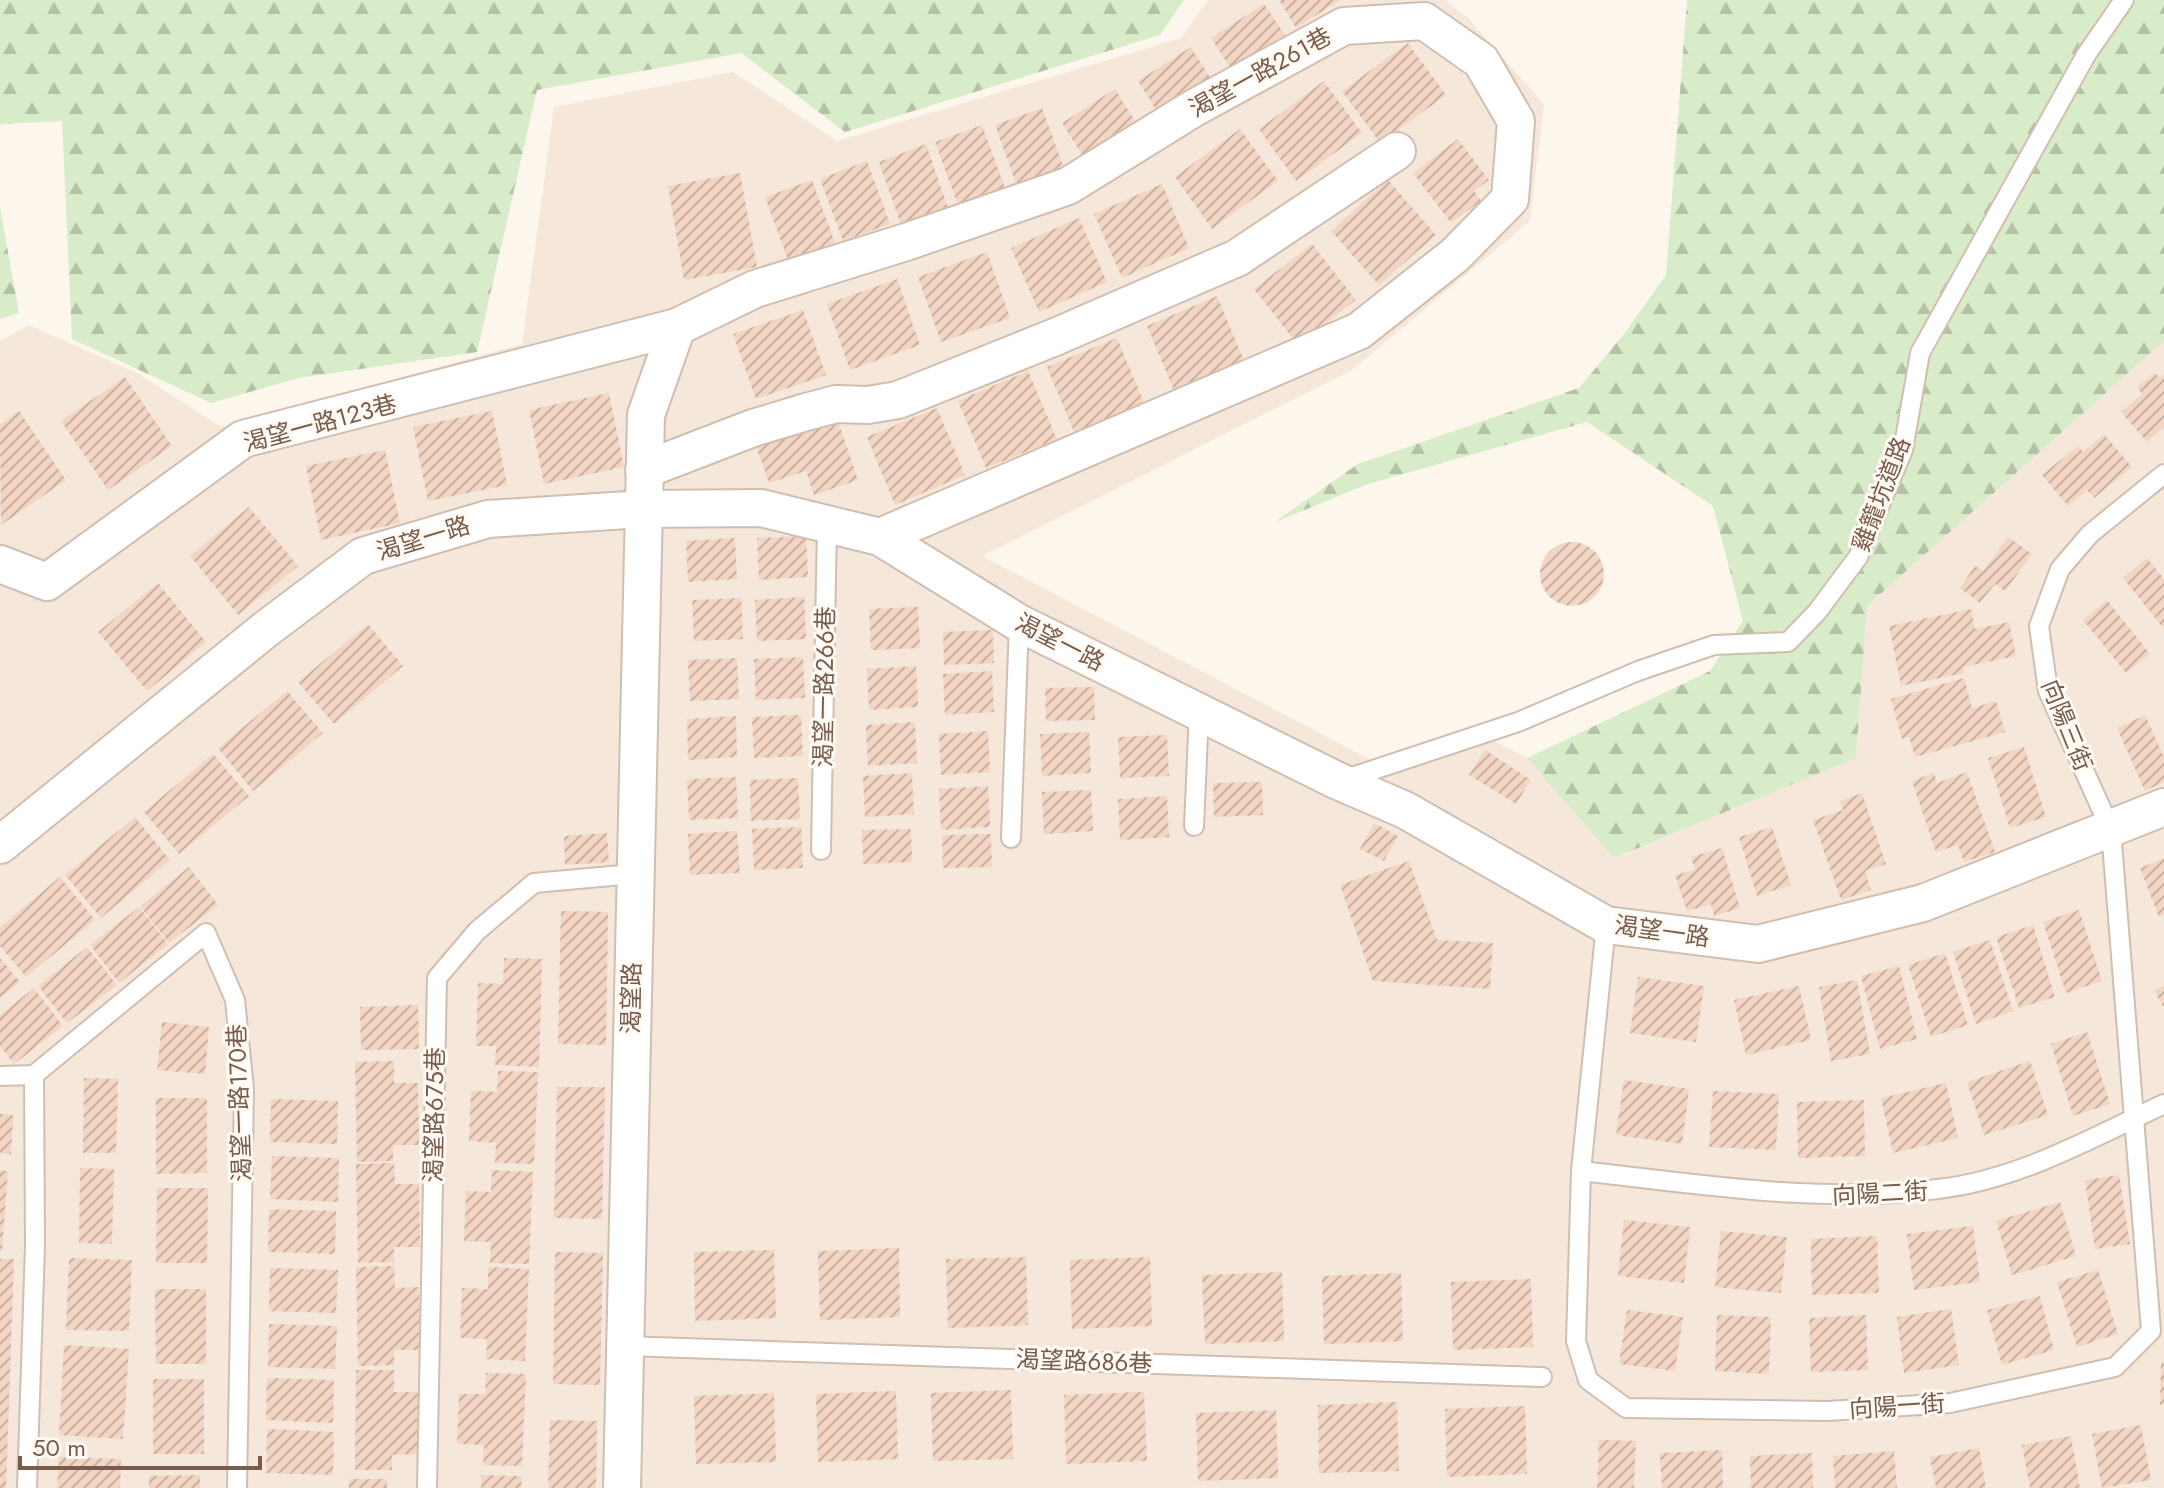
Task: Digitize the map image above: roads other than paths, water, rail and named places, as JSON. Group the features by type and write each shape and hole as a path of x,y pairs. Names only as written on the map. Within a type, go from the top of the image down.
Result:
{"street":[{"name":"渴望一路261巷","path":"677,327 755,289 906,242 1068,186 1194,108 1344,26 1424,21 1481,61 1516,121 1510,199 1455,255 1371,322 1359,331 880,537"},
{"path":"644,470 753,428 806,412 836,404 868,405 898,400 1055,337 1237,258 1397,151"},
{"path":"643,509 646,415 677,327"},
{"name":"渴望一路123巷","path":"0,564 47,582 243,439 677,327"},
{"name":"渴望一路","path":"0,845 266,629 363,556 488,519 643,509 761,508 880,537 1019,623 1338,781 1405,810 1606,925 1758,944 1923,903 2164,807"},
{"name":"渴望路","path":"622,1488 643,509"}],"lane":[{"name":"雞籠坑道路","path":"1338,781 1518,722 1638,671 1714,645 1788,642 1817,612 1858,557 1903,450 1920,353 2078,69 2124,0"},
{"name":"向陽三街","path":"2111,830 2048,691 2039,626 2060,569 2090,534 2164,474"},
{"name":"渴望一路266巷","path":"821,850 827,523"},
{"path":"1011,838 1019,623"},
{"path":"1194,826 1199,712"},
{"name":"向陽一街","path":"1606,925 1581,1171 1576,1341 1588,1380 1626,1408 1828,1411 1950,1403 2115,1367 2151,1331 2148,1263 2111,830"},
{"name":"渴望路675巷","path":"427,1488 437,978 477,931 534,883 633,874"},
{"name":"渴望一路170巷","path":"34,1075 206,933 235,1000 244,1089 237,1488"},
{"path":"0,1076 34,1075 35,1245 27,1488"},
{"name":"向陽二街","path":"1581,1171 1820,1196 1940,1189 2040,1163 2164,1104"},
{"path":"2148,1263 2164,1281"},
{"name":"渴望路686巷","path":"625,1346 1542,1377"}]}
